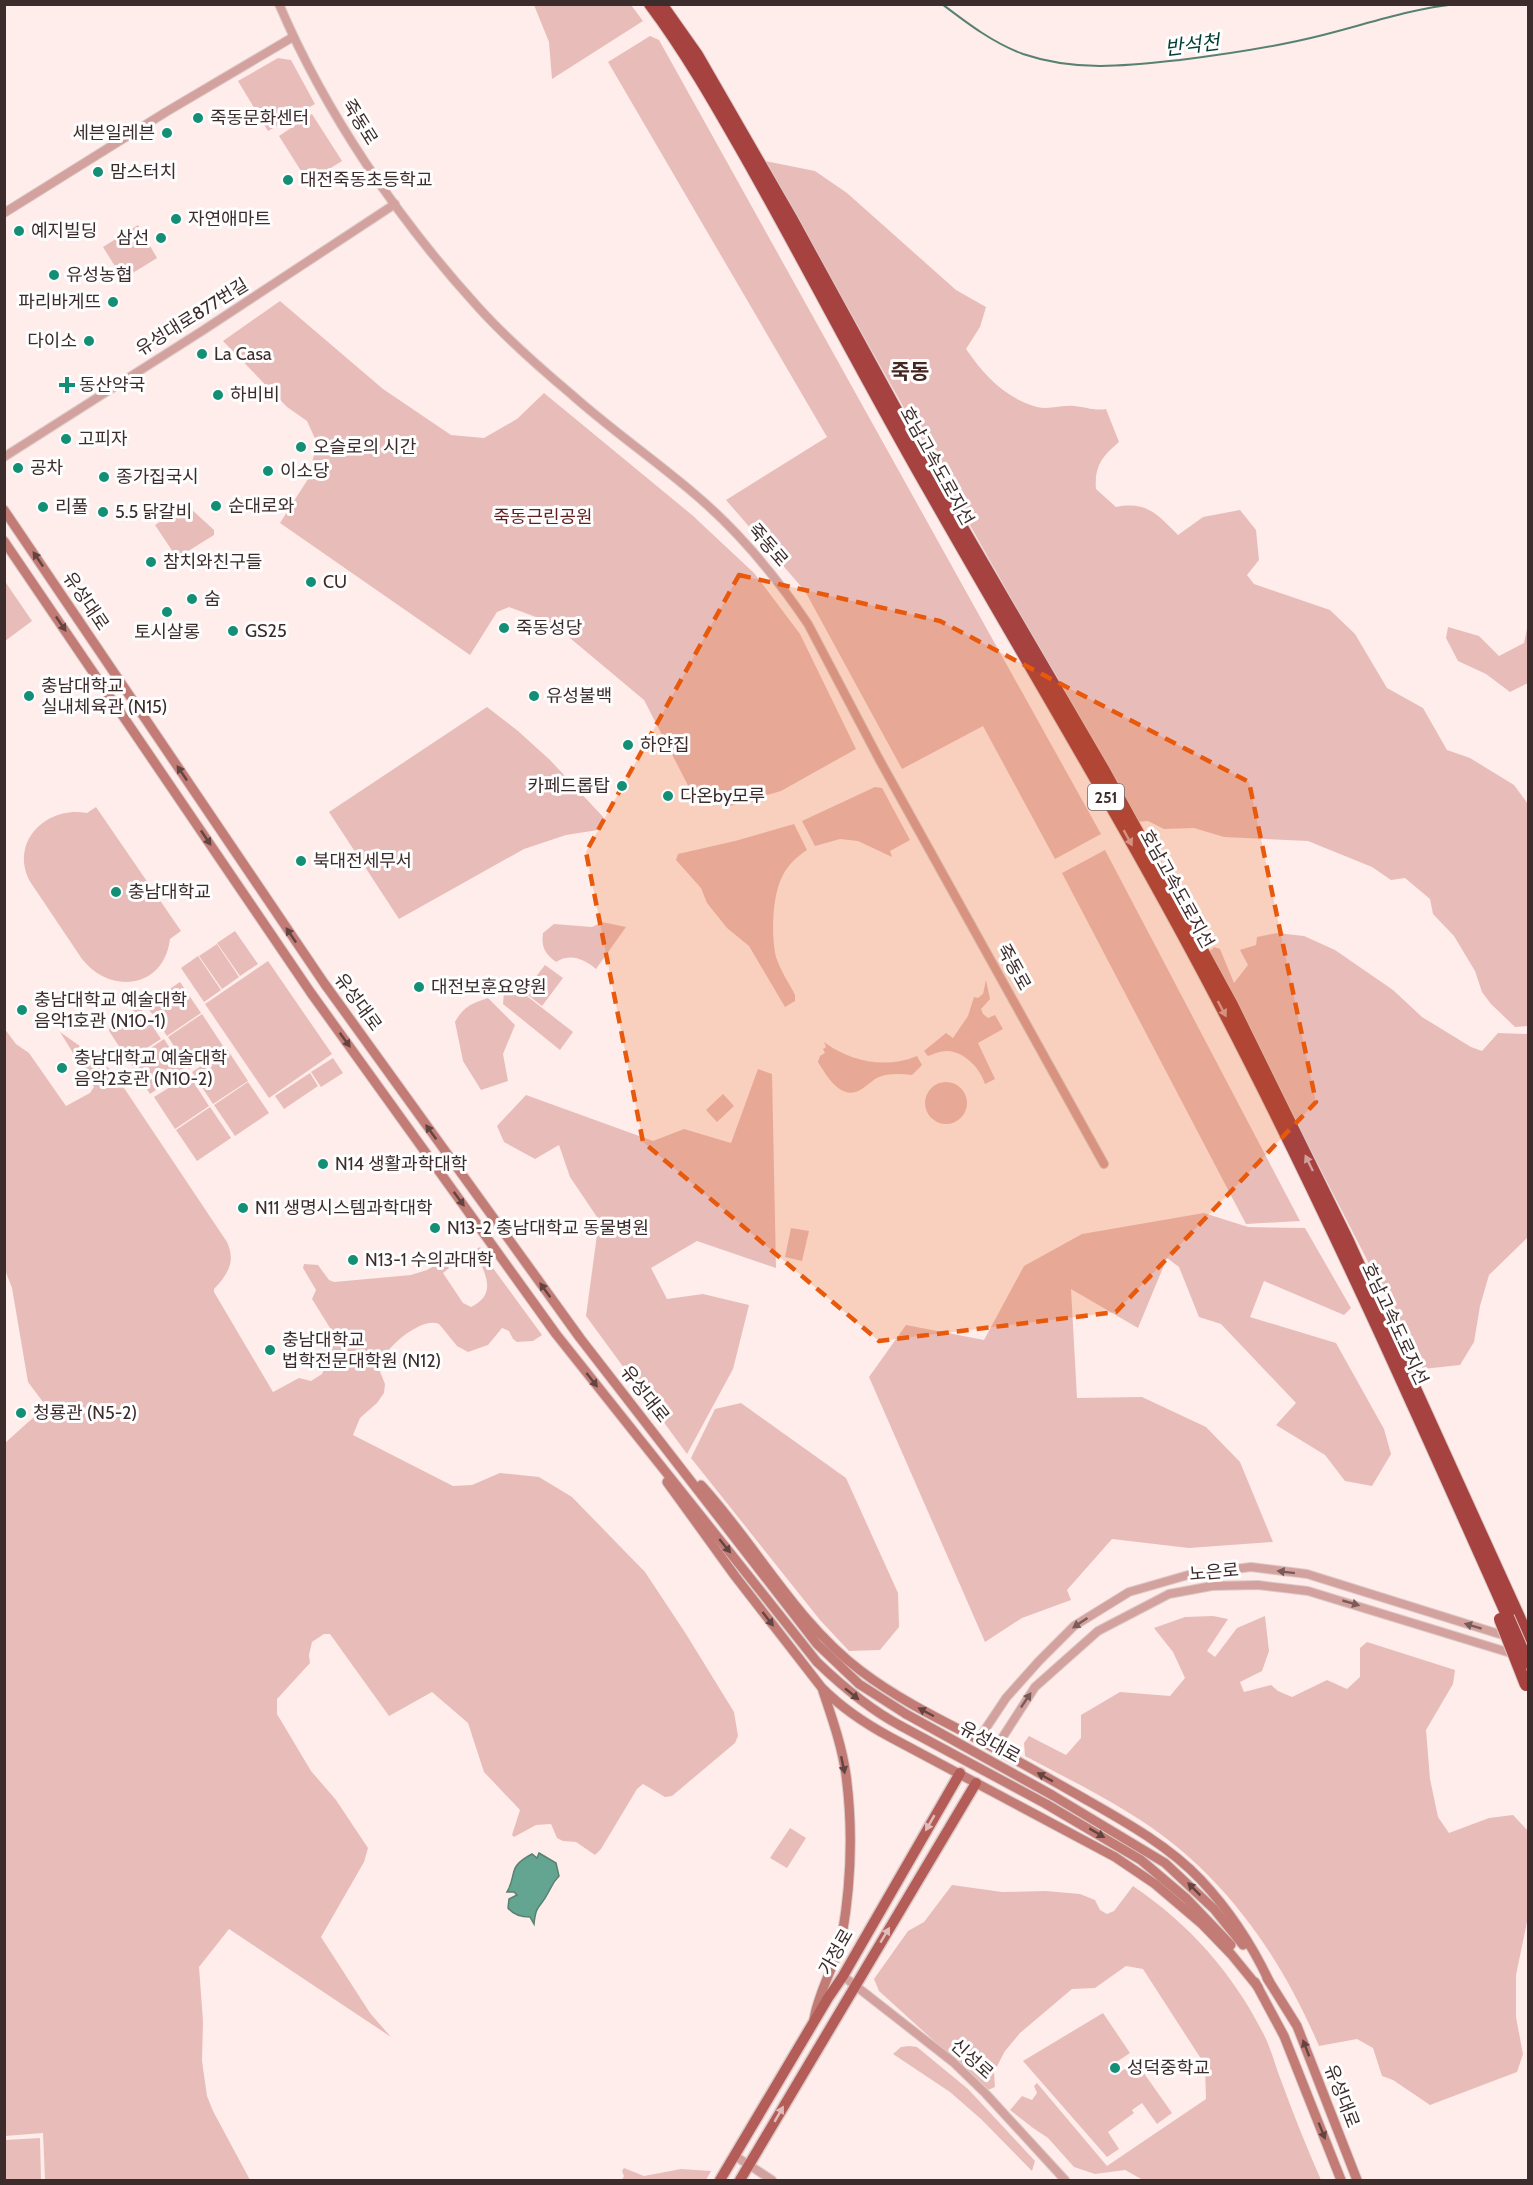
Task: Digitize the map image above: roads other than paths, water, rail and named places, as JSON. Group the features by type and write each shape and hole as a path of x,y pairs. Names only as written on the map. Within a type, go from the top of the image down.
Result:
{"highway":[{"name":"호남고속도로지선","path":"650,4 692,62 927,487 1093,774 1217,1000 1426,1422"},
{"name":"호남고속도로지선","path":"661,4 698,55 791,218 935,481 1103,769 1232,1005 1348,1241 1426,1422 1516,1617 1528,1637"},
{"path":"1426,1422 1516,1617 1527,1689"},
{"name":"호남고속도로지선","path":"1516,1617 1528,1661"}],"main road":[{"name":"유성대로","path":"4,510 324,983 580,1338 817,1644 859,1684 906,1714 1052,1794 1165,1863 1214,1909 1269,1981 1297,2026 1357,2181"},
{"name":"유성대로","path":"4,541 310,993 556,1334 817,1662 863,1703 1046,1804 1141,1860 1193,1905 1238,1953 1258,1987 1284,2036 1341,2181"},
{"path":"662,1444 721,1506 822,1637 858,1670 893,1695 1131,1825 1165,1849 1200,1879 1248,1942 1269,1981"},
{"path":"649,1452 684,1507 822,1688 855,1718 1115,1857 1155,1884 1202,1924 1258,1987"},
{"path":"813,2024 818,2001 841,1939 847,1896 850,1832 846,1774 835,1725 822,1688"},
{"name":"가정로","path":"720,2181 843,1976 978,1740"},
{"name":"노은로","path":"976,1783 995,1749"},
{"name":"가정로","path":"740,2181 976,1783"}],"street":[{"name":"죽동로","path":"279,4 293,37 348,135 429,251 493,322 571,395 693,492 728,525 775,577 808,624 879,759 1104,1164"},
{"path":"4,213 166,112 293,37"},
{"name":"유성대로877번길","path":"4,457 395,204"},
{"name":"노은로","path":"978,1740 1006,1698 1038,1661 1074,1626 1129,1592 1188,1575 1251,1567 1306,1574 1528,1643"},
{"name":"노은로","path":"995,1749 1035,1687 1098,1631 1169,1594 1212,1586 1258,1585 1308,1591 1528,1661"},
{"name":"신성로","path":"843,1976 953,2062 986,2094 1065,2181"},
{"path":"735,2156 772,2181"}],"waterway":[{"name":"반석천","path":"942,4 991,38 1023,54 1062,63 1101,66 1198,58 1252,50 1405,13 1456,4"}],"place":[{"name":"죽동문화센터","path":"198,118"},
{"name":"세븐일레븐","path":"167,133"},
{"name":"맘스터치","path":"98,172"},
{"name":"대전죽동초등학교","path":"288,180"},
{"name":"자연애마트","path":"176,219"},
{"name":"예지빌딩","path":"19,231"},
{"name":"삼선","path":"161,238"},
{"name":"유성농협","path":"54,275"},
{"name":"파리바게뜨","path":"113,302"},
{"name":"다이소","path":"89,341"},
{"name":"La Casa","path":"202,354"},
{"name":"동산약국","path":"67,385"},
{"name":"하비비","path":"218,395"},
{"name":"고피자","path":"66,439"},
{"name":"오슬로의 시간","path":"301,447"},
{"name":"공차","path":"18,468"},
{"name":"이소당","path":"268,471"},
{"name":"종가집국시","path":"104,477"},
{"name":"순대로와","path":"216,506"},
{"name":"리풀","path":"43,507"},
{"name":"5.5 닭갈비","path":"103,512"},
{"name":"참치와친구들","path":"151,562"},
{"name":"CU","path":"311,582"},
{"name":"숨","path":"192,599"},
{"name":"토시살롱","path":"167,612"},
{"name":"죽동성당","path":"504,628"},
{"name":"GS25","path":"233,631"},
{"name":"충남대학교 실내체육관 (N15)","path":"29,696"},
{"name":"유성불백","path":"534,696"},
{"name":"하얀집","path":"628,745"},
{"name":"카페드롭탑","path":"622,786"},
{"name":"다온by모루","path":"668,796"},
{"name":"북대전세무서","path":"301,861"},
{"name":"충남대학교","path":"116,892"},
{"name":"대전보훈요양원","path":"419,987"},
{"name":"충남대학교 예술대학 음악1호관 (N10-1)","path":"22,1010"},
{"name":"충남대학교 예술대학 음악2호관 (N10-2)","path":"62,1068"},
{"name":"N14 생활과학대학","path":"323,1164"},
{"name":"N11 생명시스템과학대학","path":"243,1208"},
{"name":"N13-2 충남대학교 동물병원","path":"435,1228"},
{"name":"N13-1 수의과대학","path":"353,1260"},
{"name":"충남대학교 법학전문대학원 (N12)","path":"270,1350"},
{"name":"청룡관 (N5-2)","path":"21,1413"},
{"name":"성덕중학교","path":"1115,2068"}],"district":[{"name":"죽동","path":"910,372"}],"park label":[{"name":"죽동근린공원","path":"543,517"}]}
